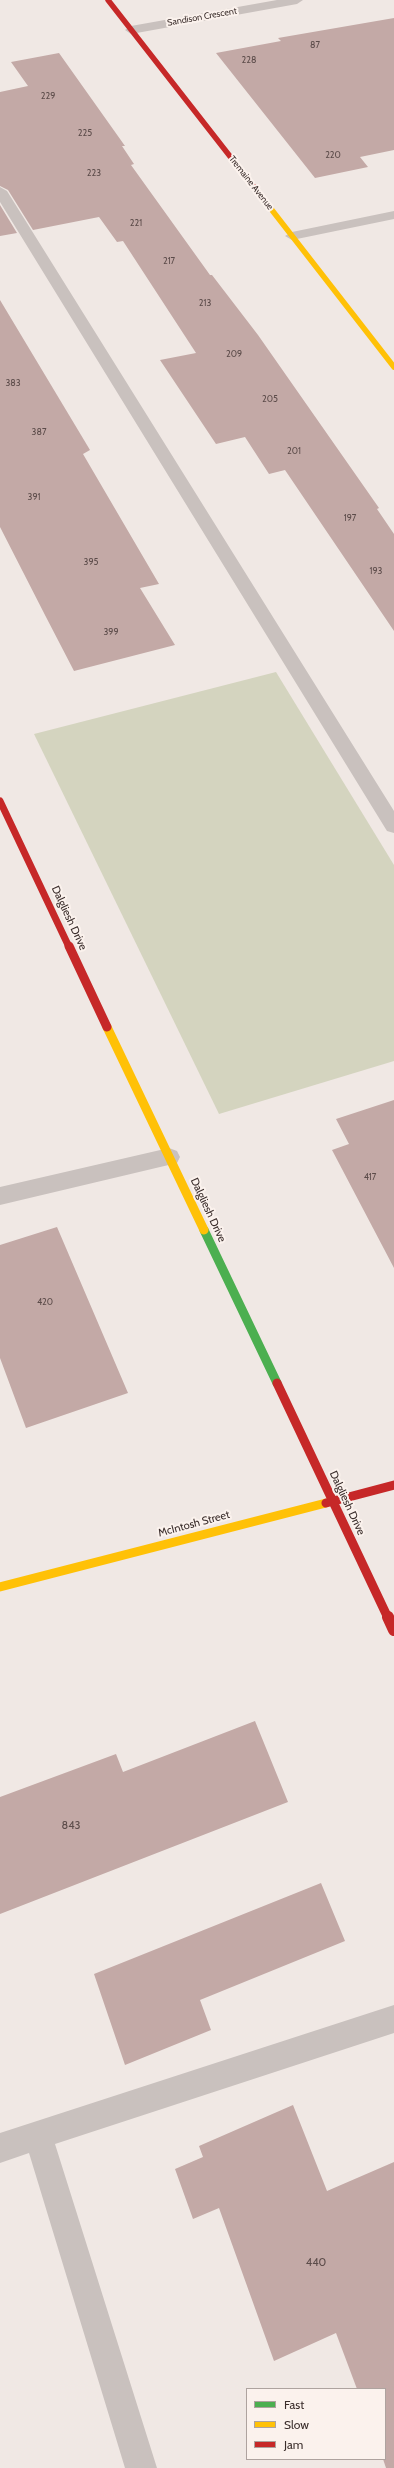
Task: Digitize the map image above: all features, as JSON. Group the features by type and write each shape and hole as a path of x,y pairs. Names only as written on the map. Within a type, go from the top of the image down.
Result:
{"street":[{"name":"Tremaine Avenue","path":"108,0 394,367"},
{"name":"Sandison Crescent","path":"131,30 297,0"},
{"path":"0,191 394,826"},
{"path":"292,236 394,215"},
{"name":"Dalgliesh Drive","path":"0,801 394,1630"},
{"path":"0,1196 169,1157"},
{"name":"McIntosh Street","path":"0,1587 394,1485"},
{"path":"0,2148 394,2020"},
{"path":"38,2136 141,2468"}],"green space":[{"path":"276,672 394,865 394,1061 219,1114 34,734"}],"building":[{"path":"394,18 394,150 360,157 368,167 315,178 216,53 281,41 278,38"},
{"path":"59,53 125,146 122,146 134,164 131,165 210,275 212,275 258,335 379,508 377,509 394,534 394,631 285,470 269,474 245,437 216,444 160,360 196,353 123,241 117,242 99,217 33,230 8,190 0,186 0,92 28,86 11,62"},
{"path":"0,205 17,233 0,236"},
{"path":"0,300 90,450 83,454 159,584 140,588 175,645 74,671 0,527"},
{"path":"394,1100 394,1268 332,1150 349,1144 336,1119"},
{"path":"57,1227 128,1393 26,1428 0,1358 0,1245"},
{"path":"255,1721 288,1802 0,1914 0,1797 116,1754 123,1772"},
{"path":"321,1883 345,1941 200,2000 211,2030 125,2065 94,1974"},
{"path":"293,2105 327,2191 394,2162 394,2468 386,2468 383,2460 386,2460 386,2388 357,2388 336,2333 274,2361 219,2208 193,2219 175,2169 203,2157 199,2146"}],"traffic: fast":[{"path":"204,1230 277,1383"}],"traffic: slow":[{"path":"268,205 394,367"},
{"path":"107,1027 204,1230"},
{"path":"0,1587 326,1503"}],"traffic: jam":[{"path":"108,0 268,205"},
{"path":"0,801 107,1027"},
{"path":"277,1383 394,1630"},
{"path":"326,1503 394,1485"}]}
